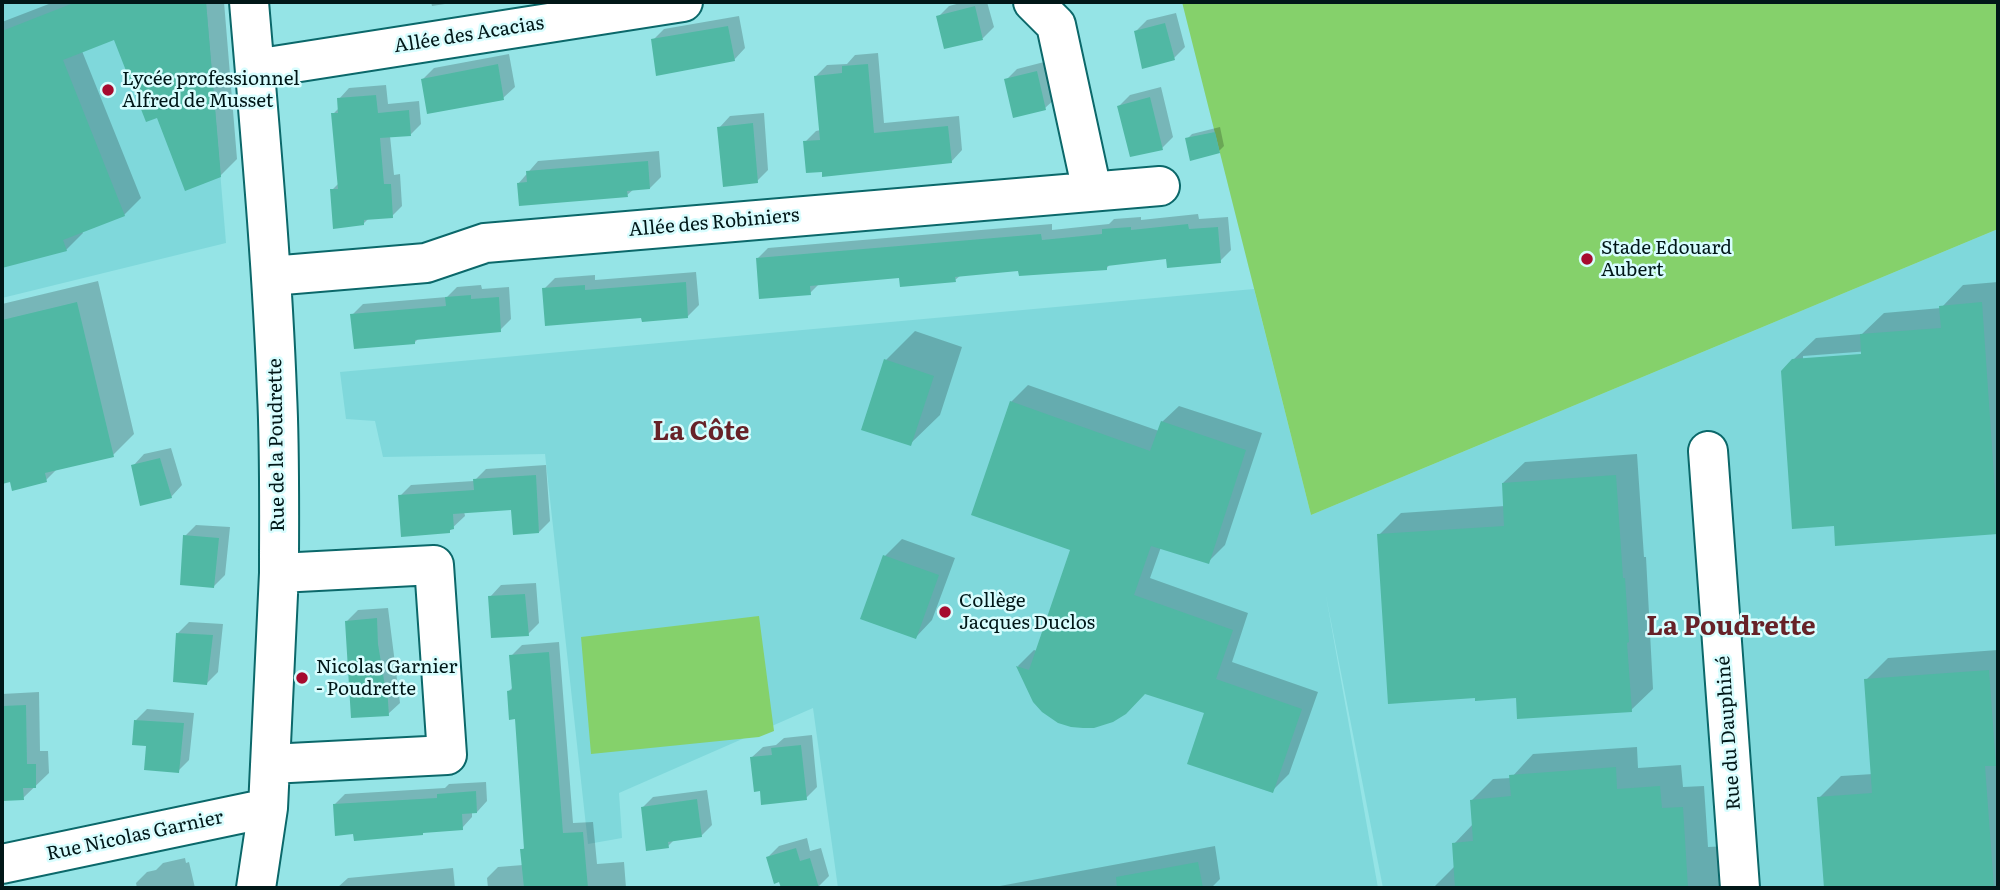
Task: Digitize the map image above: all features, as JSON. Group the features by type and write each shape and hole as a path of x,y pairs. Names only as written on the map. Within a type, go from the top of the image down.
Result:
{"street":[{"name":"Rue de la Poudrette","path":"249,2 278,395 279,573 268,807 256,888"},
{"name":"Allée des Acacias","path":"254,69 684,2"},
{"path":"1033,2 1056,25 1092,191"},
{"name":"Allée des Robiniers","path":"271,276 426,263 485,243 1160,186"},
{"name":"Rue du Dauphiné","path":"1708,451 1740,888"},
{"path":"270,764 447,755 434,565 279,573"},
{"name":"Rue Nicolas Garnier","path":"2,864 268,807"}],"shaded area":[{"name":"Lycée professionnel Alfred de Musset","path":"2,2 206,2 226,243 2,298"},
{"path":"1998,229 1998,888 1383,888 1326,596 1378,888 838,888 813,708 619,793 622,838 588,844 545,454 383,457 375,421 346,419 340,372 1254,289 1311,515"}],"green space":[{"name":"Stade Edouard Aubert","path":"1182,2 1998,2 1998,229 1311,515"},
{"path":"759,616 774,731 759,737 591,754 581,637"}],"building":[{"name":"Lycée professionnel Alfred de Musset","path":"76,2 206,2 221,177 185,191 157,118 146,122 114,40 63,60 125,216 63,240 67,251 2,268 2,31"},
{"path":"975,6 983,40 944,49 936,16"},
{"path":"1165,23 1175,60 1142,69 1134,31"},
{"path":"728,26 735,61 656,76 651,39"},
{"path":"498,64 504,100 427,114 421,79"},
{"path":"868,64 874,133 948,126 952,163 822,177 822,172 806,173 803,141 820,140 814,76 842,73 842,66"},
{"path":"1037,71 1046,110 1013,118 1004,79"},
{"path":"376,95 378,113 409,110 411,136 380,138 384,184 391,184 393,218 364,220 364,225 333,229 330,189 338,189 331,113 338,113 337,98"},
{"path":"1150,97 1163,150 1130,157 1117,106"},
{"path":"753,123 758,183 723,187 717,127"},
{"path":"1215,132 1220,153 1190,161 1185,138"},
{"path":"648,161 650,189 627,191 628,197 519,206 517,183 527,182 526,171"},
{"path":"1188,224 1189,229 1218,227 1221,263 1167,268 1166,259 1107,266 1107,270 1019,276 1018,271 955,277 956,282 900,287 899,278 810,286 811,295 759,299 756,258 1041,234 1042,240 1102,234 1102,229 1131,227 1131,230"},
{"path":"686,282 688,318 642,322 641,318 545,326 542,288 585,285 585,290"},
{"path":"471,295 471,299 499,297 501,332 354,349 350,314 446,306 445,297"},
{"path":"77,302 114,457 45,473 47,482 12,491 10,482 2,484 2,320"},
{"path":"1982,302 1998,534 1835,546 1834,526 1792,529 1781,371 1792,359 1861,354 1860,334 1941,328 1939,306"},
{"path":"884,359 934,376 911,446 861,430"},
{"path":"1010,401 1150,451 1161,421 1246,450 1209,564 1151,546 1134,595 1233,630 1216,679 1302,709 1273,793 1187,764 1204,713 1145,694 1126,714 1113,722 1094,728 1083,728 1058,723 1033,702 1016,666 1029,670 1070,550 971,515"},
{"path":"160,458 172,498 140,506 131,465"},
{"path":"536,475 539,533 513,535 511,510 453,514 454,529 450,530 450,533 401,537 398,495 474,490 473,479"},
{"path":"1616,475 1632,712 1517,719 1516,698 1388,704 1377,534 1504,526 1502,483"},
{"path":"183,535 219,538 214,588 180,585"},
{"path":"883,555 939,575 916,639 860,619"},
{"path":"525,594 529,636 491,638 488,596"},
{"path":"377,618 378,644 387,686 389,716 351,718 345,621"},
{"path":"176,633 213,635 207,685 173,682"},
{"path":"549,652 563,833 583,832 588,888 524,888 515,719 509,720 507,691 512,690 509,655"},
{"path":"1989,670 1996,766 1985,766 1994,888 1824,888 1817,797 1872,793 1864,679"},
{"path":"26,705 27,764 36,764 36,788 23,788 24,800 2,801 2,706"},
{"path":"134,720 184,723 179,773 144,770 146,746 132,745"},
{"path":"801,745 807,800 761,805 760,791 754,792 750,757 772,755 771,748"},
{"path":"1616,767 1617,789 1660,786 1662,808 1683,807 1688,888 1455,888 1452,843 1473,841 1470,800 1511,796 1509,775"},
{"path":"476,791 477,813 462,814 463,830 354,841 353,834 335,836 333,804 437,798 437,794"},
{"path":"697,799 702,837 668,842 669,848 646,851 641,807"},
{"path":"796,848 800,861 810,858 819,888 781,888 779,882 774,884 766,857"},
{"path":"1198,862 1203,888 1117,888 1116,877"}],"place":[{"name":"Lycée professionnel Alfred de Musset","path":"108,90"},
{"name":"Stade Edouard Aubert","path":"1587,259"},
{"name":"Collège Jacques Duclos","path":"945,612"},
{"name":"Nicolas Garnier - Poudrette","path":"302,678"}],"district":[{"name":"La Côte","path":"701,432"},
{"name":"La Poudrette","path":"1731,627"}]}
